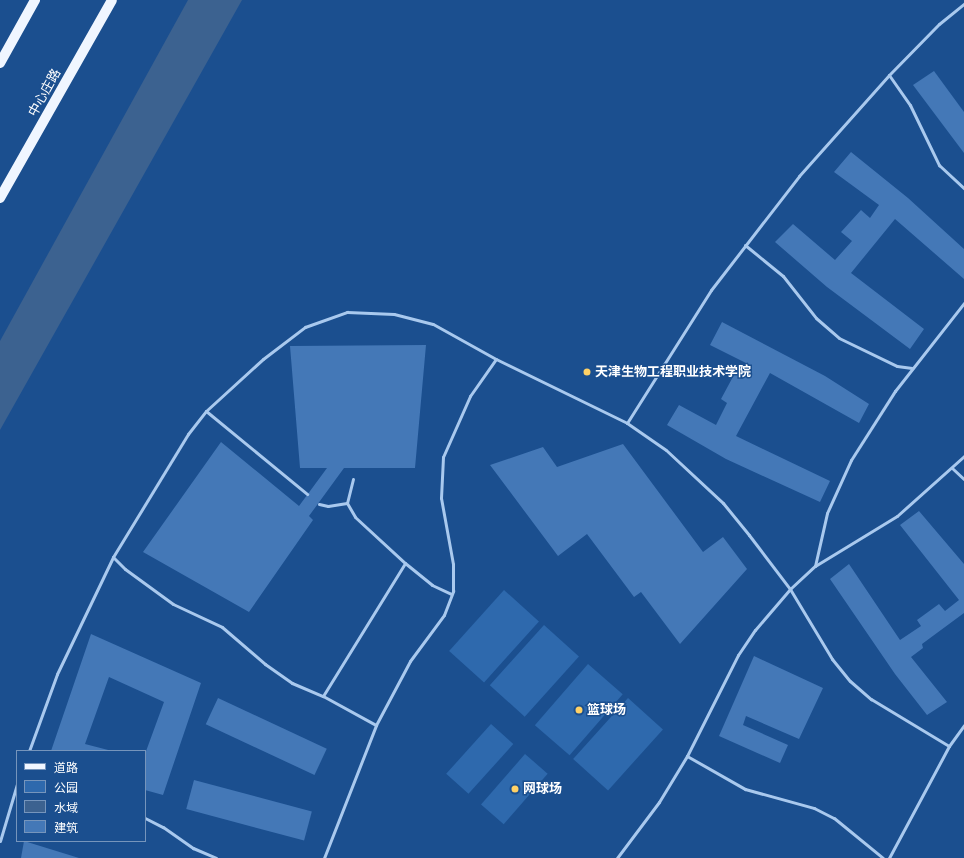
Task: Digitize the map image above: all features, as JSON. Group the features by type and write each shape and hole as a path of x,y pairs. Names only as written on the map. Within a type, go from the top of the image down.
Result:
{"main road":[{"path":"0,63 36,0"},
{"name":"中心庄路","path":"0,198 112,0"}],"lane":[{"path":"627,423 711,290 799,176 888,75 939,24 964,4"},
{"path":"888,75 913,110 939,166 964,188"},
{"path":"745,245 783,276 816,318 839,338 897,366 912,368"},
{"path":"815,566 827,512 838,485 875,420 912,368 964,303"},
{"path":"29,750 57,674 113,557 156,484 206,411 263,359 305,327 347,312 394,314 433,324 496,358 627,423 666,450 723,503 790,589 832,659 850,681 871,699 950,746"},
{"path":"324,858 376,725 410,661 444,615 451,594 453,564 441,498 443,457 470,396 496,358"},
{"path":"206,411 307,494"},
{"path":"617,858 659,802 687,756 738,655 755,630 790,589 815,566 897,516 964,456"},
{"path":"952,468 964,479"},
{"path":"353,479 347,503 355,517 371,534 405,564 432,585 451,594"},
{"path":"319,504 328,506 347,503"},
{"path":"113,557 155,592 173,604 222,627 276,672 292,683 323,696 376,725"},
{"path":"323,696 405,564"},
{"path":"889,858 950,746 964,725"},
{"path":"687,756 745,789 814,808 834,818 883,858"},
{"path":"0,841 16,787"},
{"path":"146,818 163,827 194,848 216,858"}],"green space":[{"path":"504,590 539,621 484,682 449,651"},
{"name":"篮球场","path":"544,625 579,656 525,717 490,685"},
{"name":"篮球场","path":"588,664 623,694 570,755 535,725"},
{"name":"篮球场","path":"628,698 663,729 608,790 573,759"},
{"name":"网球场","path":"491,724 513,744 468,794 446,774"},
{"name":"网球场","path":"525,754 548,774 504,824 481,805"}],"water":[{"path":"188,0 242,0 0,430 0,341"}],"building":[{"path":"934,71 964,112 964,153 913,85"},
{"path":"851,152 908,198 964,249 964,279 895,219 851,273 924,329 910,349 827,287 775,242 793,224 835,260 852,241 841,232 861,210 870,218 879,205 834,172"},
{"path":"722,322 825,376 869,404 859,423 770,373 736,436 830,481 820,502 726,459 667,425 679,405 716,425 727,403 721,399 735,373 744,377 750,365 710,345"},
{"path":"426,345 415,468 344,468 309,516 313,520 249,612 143,552 221,442 299,506 327,468 300,468 290,346"},
{"path":"623,444 703,552 723,537 747,569 680,644 641,592 634,597 587,534 558,556 490,465 543,447 557,467"},
{"path":"919,511 964,564 964,613 922,644 923,648 911,657 947,702 927,715 895,674 830,579 849,564 900,640 921,626 917,620 939,604 945,611 959,600 900,525"},
{"path":"91,634 201,683 163,795 146,790 146,751 164,702 109,677 85,744 108,750 51,750"},
{"path":"754,656 823,688 799,739 746,716 743,725 788,745 780,763 719,736"},
{"path":"218,698 327,749 315,775 206,724"},
{"path":"194,780 312,812 304,841 186,809"},
{"path":"24,842 27,842 79,858 21,858"}],"place":[{"name":"天津生物工程职业技术学院","path":"587,372"},
{"name":"篮球场","path":"579,710"},
{"name":"网球场","path":"515,789"}]}
